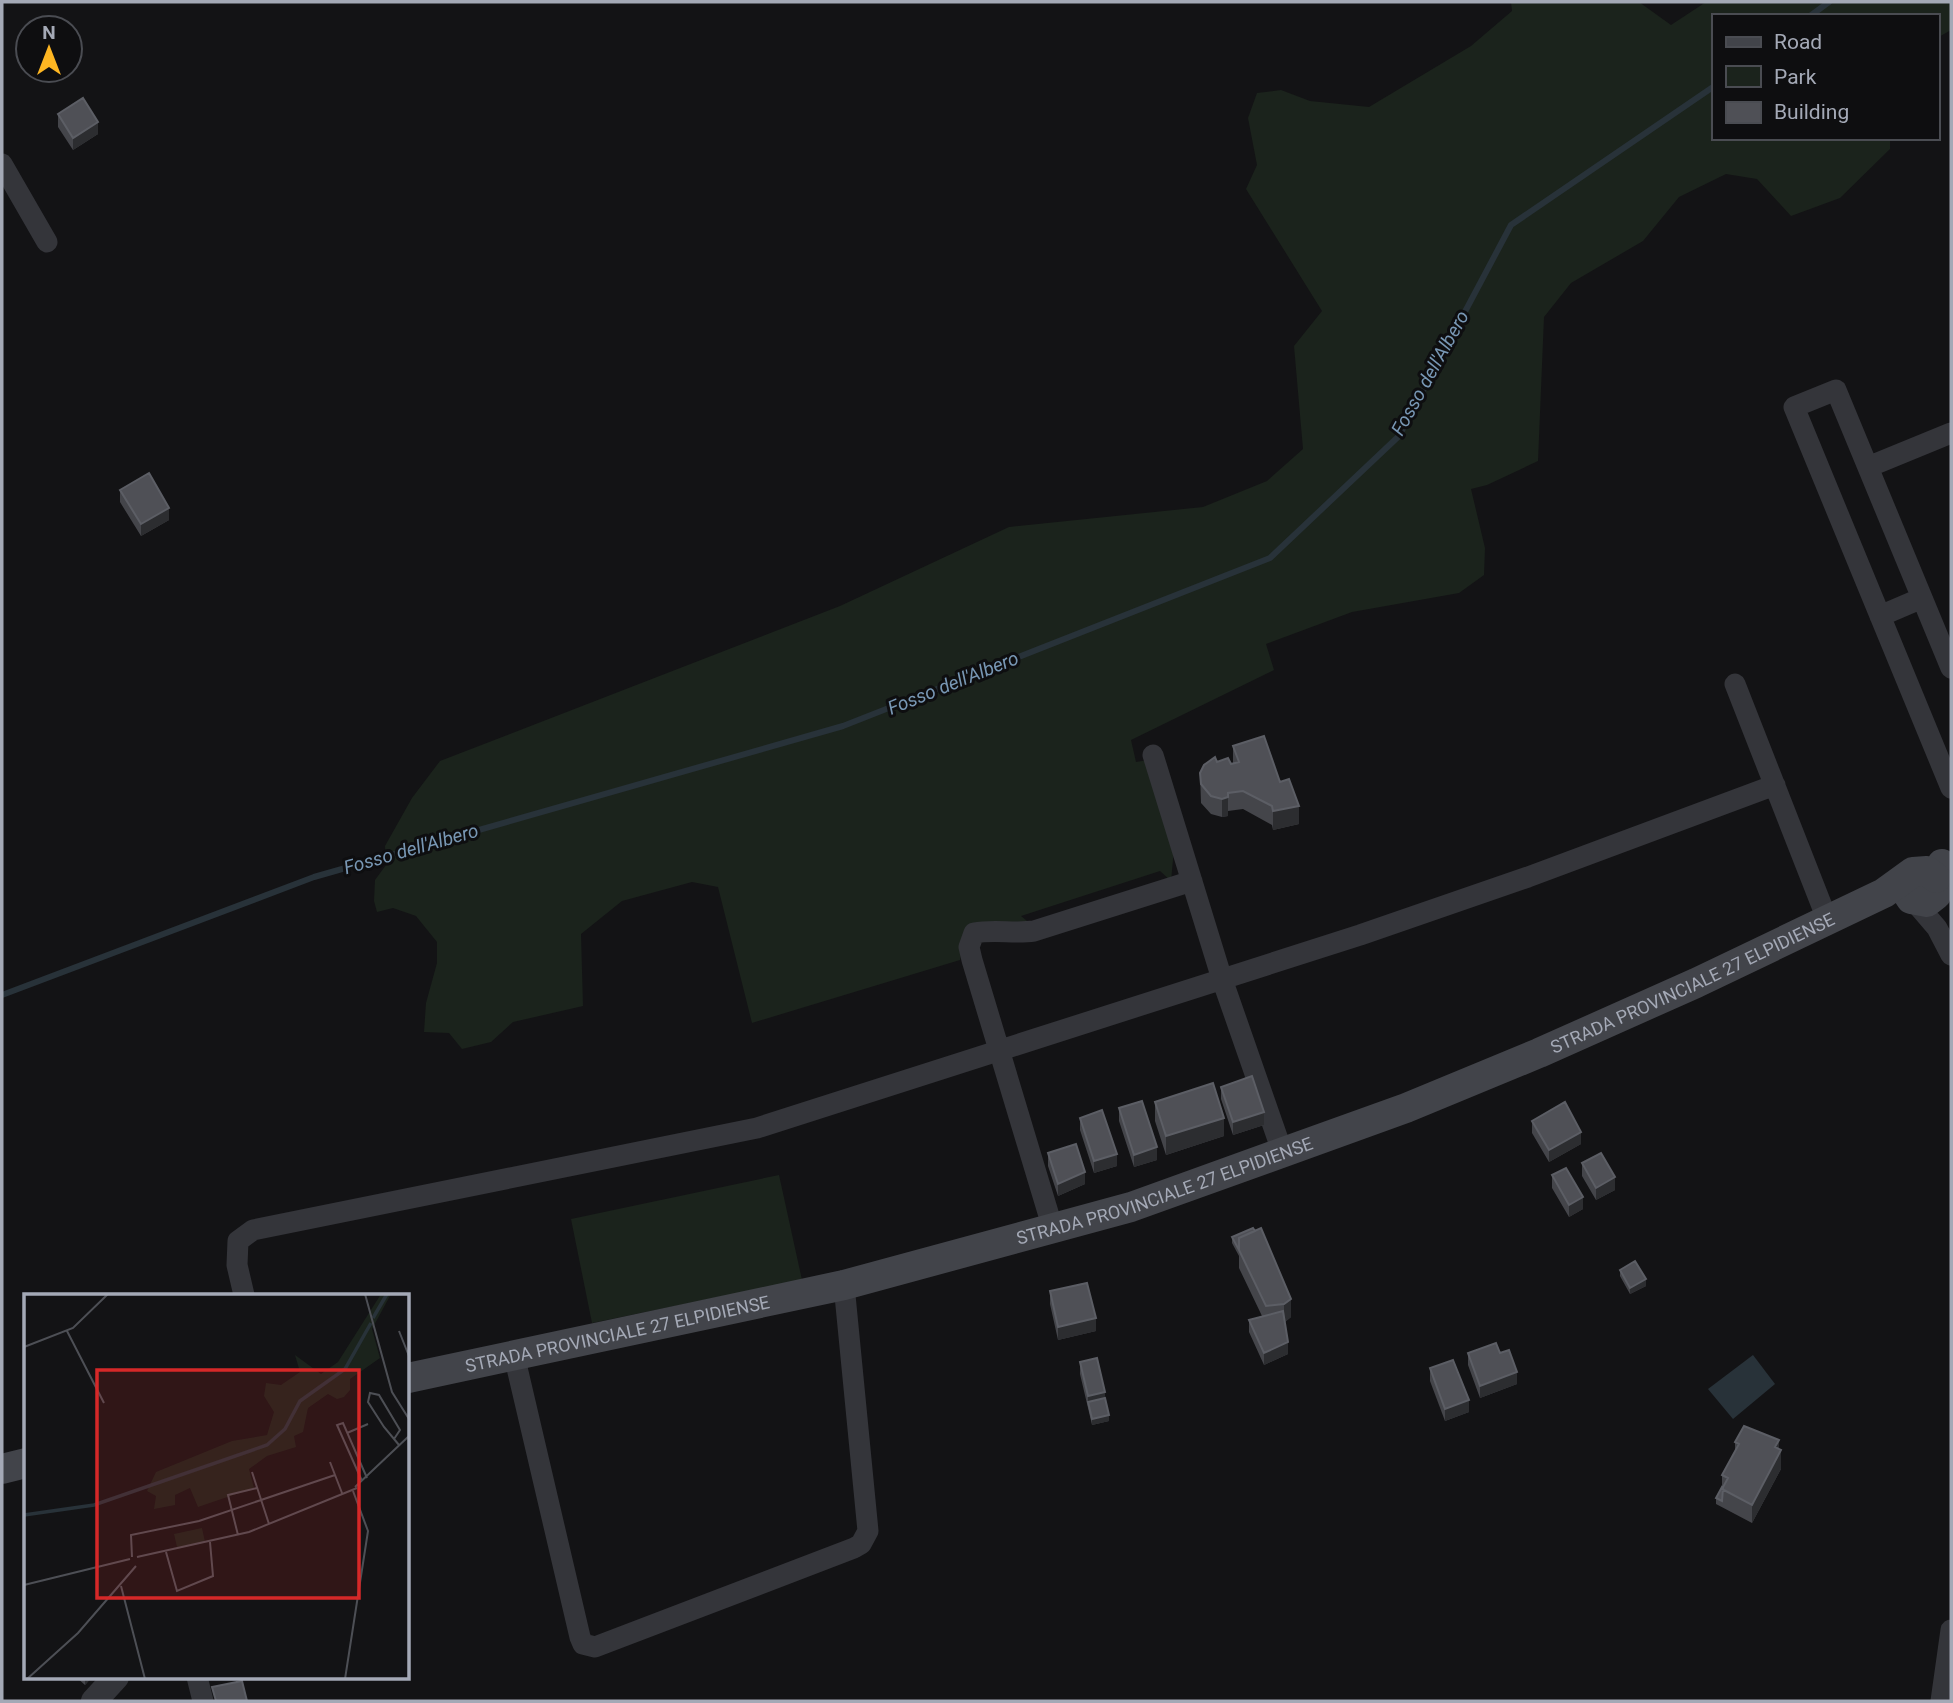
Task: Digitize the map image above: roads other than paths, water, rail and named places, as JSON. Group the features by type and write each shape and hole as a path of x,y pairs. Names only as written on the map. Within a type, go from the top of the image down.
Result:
{"main road":[{"name":"STRADA PROVINCIALE 27 ELPIDIENSE","path":"410,1378 844,1285 1132,1207 1406,1108 1539,1053 1696,983 1827,919 1923,879"},
{"path":"2,1469 24,1464"}],"street":[{"path":"2,164 47,243"},
{"path":"1951,668 1836,390 1794,407 1951,788"},
{"path":"1868,467 1951,433"},
{"path":"1880,616 1923,598"},
{"path":"1735,684 1827,919"},
{"path":"1153,755 1222,979 1282,1151"},
{"path":"244,1294 236,1251 238,1241 253,1230 758,1128 1002,1051 1528,877 1775,785"},
{"path":"1923,879 1937,928 1951,955"},
{"path":"1053,1229 1002,1051 972,960 969,947 974,933 990,930 1014,934 1034,931 1192,881"},
{"path":"514,1355 580,1637 583,1644 595,1647 854,1548 865,1539 868,1531 844,1285"},
{"path":"1941,1701 1951,1630"},
{"path":"94,1701 115,1678"},
{"path":"197,1678 203,1701"}],"waterway":[{"name":"Fosso dell'Albero","path":"1813,14 1829,2"},
{"name":"Fosso dell'Albero","path":"2,995 314,877 843,726 1270,558 1399,436 1511,225 1712,88"}]}
